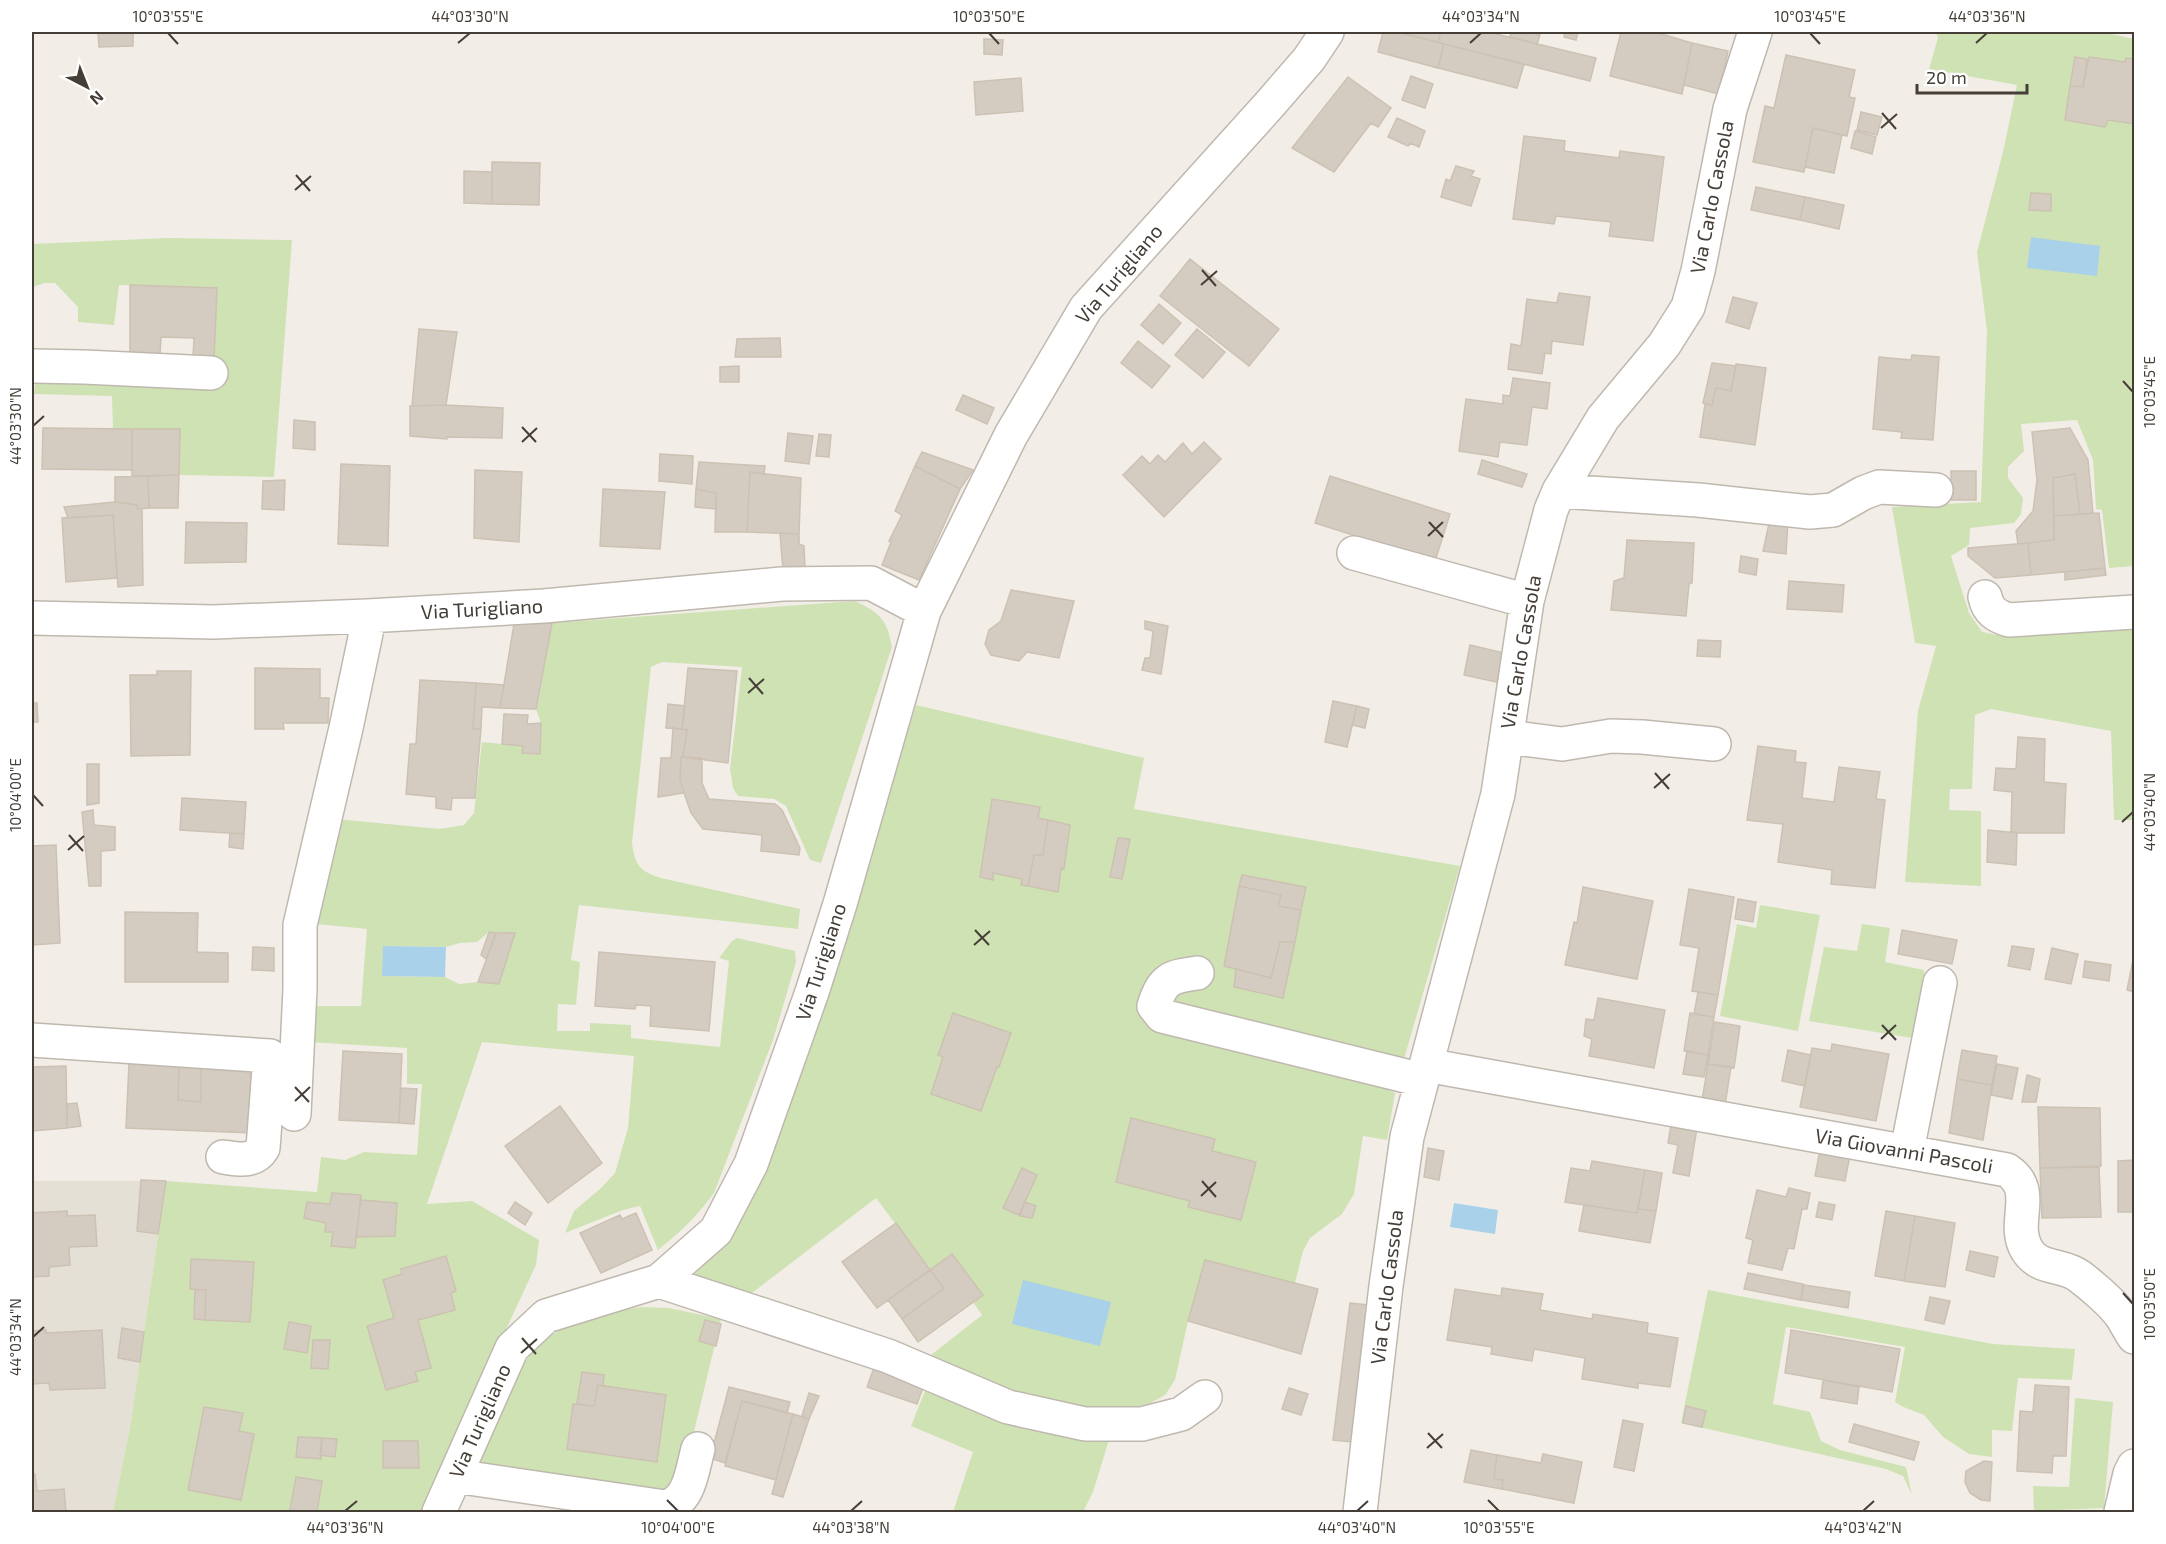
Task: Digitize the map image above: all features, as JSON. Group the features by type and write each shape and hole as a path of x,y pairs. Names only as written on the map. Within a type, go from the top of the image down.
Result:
{"street":[{"name":"Via Turigliano","path":"439,1512 513,1348 546,1316 659,1281 716,1231 751,1164 829,942 924,611 1011,435 1086,308 1270,104 1309,59 1327,32"},
{"name":"Via Carlo Cassola","path":"1360,1512 1407,1137 1498,794 1527,601 1551,510 1559,491 1603,418 1664,345 1688,307 1698,271 1730,109 1755,32"},
{"path":"32,366 211,373"},
{"path":"1559,491 1698,500 1810,512 1833,510 1879,487 1936,490"},
{"path":"1354,553 1527,601"},
{"name":"Via Turigliano","path":"32,618 214,622 367,616 544,606 782,584 871,583 924,611"},
{"path":"1985,597 1987,605 1996,616 2008,620 2134,612"},
{"path":"294,1114 300,989 300,925 346,728 366,633 367,616"},
{"path":"1507,737 1562,744 1611,736 1714,744"},
{"path":"1197,973 1173,977 1159,991 1154,1006 1162,1016 1424,1072"},
{"path":"1907,1151 1940,983"},
{"path":"32,1040 270,1056 263,1148 259,1155 248,1160 223,1157"},
{"name":"Via Giovanni Pascoli","path":"1424,1072 1786,1129 2007,1170 2017,1177 2023,1188 2021,1234 2034,1260 2078,1274 2119,1312 2134,1337"},
{"path":"659,1281 888,1356 1008,1407 1084,1424 1142,1424 1181,1414 1205,1397"},
{"path":"455,1476 665,1507 674,1505 682,1498 698,1449"},
{"path":"2121,1512 2134,1466"}],"shaded area":[{"path":"32,1181 166,1181 130,1428 113,1512 32,1512"}],"green space":[{"path":"1936,32 2102,32 2134,39 2134,566 2109,568 2102,510 2096,509 2093,460 2077,420 2021,424 2024,451 2008,467 2008,478 2023,498 2021,514 2014,523 1970,528 1969,545 1951,556 1969,613 1982,632 1998,635 2134,622 2134,820 2114,820 2111,731 1991,709 1975,715 1972,789 1950,789 1949,810 1981,811 1981,886 1905,882 1918,711 1936,646 1915,643 1892,507 1981,502 1987,331 1977,252 2003,152 2017,85 1929,69 1938,38"},
{"path":"168,238 292,240 274,477 179,475 180,429 113,429 112,396 34,394 36,375 225,381 225,363 214,359 217,288 119,285 114,325 78,322 78,307 55,283 32,287 32,244"},
{"path":"855,601 871,609 881,618 890,637 892,647 821,863 810,860 786,806 774,799 738,796 733,788 730,769 742,667 662,662 651,667 632,843 637,862 643,870 661,878 800,909 798,929 579,905 571,960 580,962 576,1005 558,1004 557,1031 590,1031 590,1023 631,1025 631,1038 720,1047 729,961 719,958 732,941 737,938 795,951 796,962 773,1040 714,1193 702,1209 658,1250 640,1206 623,1210 565,1233 574,1211 615,1173 628,1128 634,1056 482,1042 427,1204 472,1201 539,1240 536,1265 421,1512 113,1512 130,1428 166,1181 317,1192 321,1157 345,1160 364,1152 417,1155 422,1084 407,1084 407,1048 308,1042 309,1006 361,1006 367,929 317,924 336,819 440,829 464,825 474,813 482,742 523,746 523,753 540,754 541,723 536,709 552,623","holes":["489,932 515,934 499,984 478,982 459,984 445,977 383,976 383,946 446,947 477,942"]},
{"path":"916,705 1144,758 1134,809 1460,866 1404,1059 1389,1057 1382,1087 1395,1093 1387,1140 1363,1136 1354,1194 1342,1214 1310,1238 1303,1251 1295,1283 1205,1260 1175,1380 1165,1395 1149,1404 1119,1412 1051,1405 922,1362 982,1315 973,1302 982,1294 952,1254 930,1270 876,1198 748,1296 691,1278 721,1248 847,930"},
{"path":"1760,905 1820,915 1798,1031 1720,1016 1737,924 1756,928"},
{"path":"1862,924 1890,928 1885,962 1924,970 1926,1009 1918,1039 1809,1021 1824,947 1857,951"},
{"path":"1708,1290 1993,1344 2075,1349 2072,1380 2018,1378 2012,1431 1992,1430 1992,1457 1969,1454 1943,1437 1924,1415 1895,1402 1905,1347 1786,1327 1773,1404 1810,1412 1821,1441 1840,1450 1906,1467 1912,1495 1903,1476 1886,1469 1681,1423"},
{"path":"642,1307 669,1308 721,1319 685,1469 674,1495 480,1469 480,1461 500,1405 530,1355 544,1341 570,1324 600,1315"},
{"path":"925,1391 1078,1440 1109,1440 1093,1492 1083,1512 953,1512 973,1452 911,1426"},
{"path":"2075,1398 2113,1402 2104,1508 2034,1511 2033,1486 2069,1487"}],"water":[{"path":"2031,237 2100,246 2097,276 2027,268"},
{"path":"383,946 446,947 445,977 382,976"},
{"path":"1454,1203 1498,1210 1495,1234 1450,1227"},
{"path":"1023,1280 1111,1302 1100,1346 1012,1324"}],"building":[{"path":"98,32 133,32 133,46 99,47"},
{"path":"1383,32 1397,32 1444,44 1438,68 1378,52"},
{"path":"1397,32 1441,32 1438,42"},
{"path":"1441,32 1488,32 1596,58 1590,81 1444,44 1438,42"},
{"path":"1511,32 1540,35 1537,44 1510,37"},
{"path":"1565,32 1578,32 1576,40 1564,37"},
{"path":"1621,32 1655,32 1692,43 1682,94 1610,76"},
{"path":"984,39 1003,40 1002,55 984,54"},
{"path":"1692,43 1728,51 1719,94 1684,85"},
{"path":"1444,44 1524,64 1517,88 1438,68"},
{"path":"1786,55 1855,70 1849,97 1855,98 1847,136 1813,128 1804,172 1753,162 1765,106 1774,108"},
{"path":"2075,57 2087,59 2083,87 2070,86"},
{"path":"2089,57 2125,62 2126,58 2134,59 2134,124 2108,120 2105,127 2065,120 2070,86 2083,87"},
{"path":"1411,76 1433,84 1425,108 1402,100"},
{"path":"1348,77 1391,108 1378,127 1371,123 1334,172 1292,148"},
{"path":"1021,78 1023,111 976,115 974,82"},
{"path":"1861,112 1882,117 1877,135 1857,130"},
{"path":"1397,118 1425,131 1419,147 1410,143 1408,146 1388,137"},
{"path":"1813,128 1842,135 1834,173 1805,167"},
{"path":"1855,131 1876,137 1872,154 1851,148"},
{"path":"1524,136 1565,141 1564,151 1619,158 1620,151 1664,157 1653,241 1609,236 1611,222 1556,216 1554,224 1513,219"},
{"path":"492,162 540,163 539,205 492,204"},
{"path":"1456,166 1474,171 1471,176 1480,179 1471,206 1441,197 1446,179 1450,181"},
{"path":"464,171 492,172 492,204 464,203"},
{"path":"1756,187 1805,197 1800,220 1751,210"},
{"path":"2031,193 2051,194 2051,211 2029,210"},
{"path":"1805,197 1844,205 1839,229 1800,220"},
{"path":"1190,259 1279,329 1249,366 1160,296"},
{"path":"130,285 217,288 214,359 193,358 194,338 161,337 160,355 130,353"},
{"path":"1559,293 1590,297 1583,345 1552,341 1551,354 1545,353 1542,374 1508,369 1511,344 1521,346 1527,299 1557,303"},
{"path":"1733,297 1757,303 1749,329 1726,322"},
{"path":"1159,304 1181,323 1163,344 1141,325"},
{"path":"419,329 457,332 446,405 412,406"},
{"path":"1197,329 1225,352 1203,378 1175,355"},
{"path":"780,338 781,357 735,357 737,339"},
{"path":"1138,341 1170,366 1152,388 1121,363"},
{"path":"1912,355 1939,357 1933,440 1901,438 1902,432 1873,429 1879,357 1911,360"},
{"path":"1712,363 1736,366 1731,391 1716,388 1712,405 1703,403"},
{"path":"1736,364 1766,368 1755,445 1700,437 1705,404 1712,405 1716,388 1731,391"},
{"path":"739,366 739,382 720,382 720,367"},
{"path":"1513,378 1550,383 1547,409 1532,407 1527,445 1500,442 1498,457 1459,451 1466,399 1503,404 1503,395 1510,396"},
{"path":"963,395 994,408 987,424 956,410"},
{"path":"410,406 503,408 502,438 447,437 447,439 410,436"},
{"path":"294,420 315,422 315,450 293,448"},
{"path":"43,428 132,429 132,470 42,469"},
{"path":"2070,428 2088,460 2093,513 2080,514 2075,474 2053,478 2054,540 2018,544 2016,531 2033,511 2037,480 2032,432"},
{"path":"132,429 180,429 179,475 132,476"},
{"path":"788,433 813,436 809,464 785,461"},
{"path":"819,434 831,435 829,457 816,456"},
{"path":"1204,442 1221,459 1164,517 1123,475 1142,456 1150,464 1158,455 1165,462 1183,443 1192,454"},
{"path":"922,452 973,470 960,489 915,466"},
{"path":"660,454 693,456 692,484 659,481"},
{"path":"1482,460 1527,474 1522,487 1478,474"},
{"path":"699,462 765,466 764,474 750,472 747,532 715,532 716,493 696,489"},
{"path":"341,464 390,466 388,546 338,544"},
{"path":"915,466 960,489 919,580 882,565 891,542 889,541 902,515 895,511"},
{"path":"475,470 522,472 519,542 474,538"},
{"path":"1951,471 1976,471 1976,500 1951,500"},
{"path":"750,472 801,478 799,534 747,532"},
{"path":"2075,474 2080,514 2054,516 2053,478"},
{"path":"179,475 178,508 149,508 148,476"},
{"path":"148,476 149,508 137,509 137,505 115,502 115,477"},
{"path":"1330,476 1450,514 1435,561 1315,523"},
{"path":"285,480 284,510 262,509 263,481"},
{"path":"603,489 665,492 660,549 600,546"},
{"path":"696,489 716,493 716,509 695,507"},
{"path":"115,502 137,505 137,509 142,509 143,585 118,587 113,515 68,518 64,507"},
{"path":"2099,513 2105,568 2031,575 2028,543 2054,540 2054,516"},
{"path":"113,515 117,578 66,582 62,518"},
{"path":"1770,519 1788,520 1786,554 1763,551"},
{"path":"186,522 247,523 246,562 185,563"},
{"path":"780,533 799,534 799,544 804,546 805,569 783,570"},
{"path":"1627,540 1694,543 1692,583 1689,584 1686,616 1611,610 1614,581 1624,578"},
{"path":"2028,543 2031,575 1995,578 1968,556 1968,548"},
{"path":"1741,556 1758,559 1756,575 1739,572"},
{"path":"2105,568 2106,575 2065,580 2065,572"},
{"path":"1789,581 1844,585 1842,612 1787,609"},
{"path":"1011,590 1074,601 1059,658 1027,652 1019,661 991,655 985,644 989,630 1001,621"},
{"path":"1145,621 1168,626 1161,674 1142,670 1145,658 1150,658 1153,631 1145,629"},
{"path":"552,623 536,709 500,708 514,624"},
{"path":"1698,640 1721,641 1720,657 1697,656"},
{"path":"1470,645 1504,653 1497,682 1464,675"},
{"path":"255,668 320,669 320,698 329,698 328,723 283,723 284,729 255,729"},
{"path":"688,668 737,671 728,763 683,757 687,730 682,729"},
{"path":"157,671 191,671 190,755 131,756 130,675 157,675"},
{"path":"420,680 476,683 473,729 481,729 475,798 452,798 451,810 436,808 436,797 406,794 410,744 416,744"},
{"path":"476,683 504,685 500,708 482,707 481,729 473,729"},
{"path":"1333,701 1357,706 1347,747 1325,742"},
{"path":"32,703 37,703 38,722 32,722"},
{"path":"668,704 685,706 682,729 666,728"},
{"path":"1357,706 1369,709 1365,728 1352,725"},
{"path":"504,714 528,715 527,724 541,723 540,754 522,753 523,746 502,744"},
{"path":"673,728 687,730 683,757 681,757 680,780 684,793 658,797 661,758 671,758"},
{"path":"2018,737 2045,739 2044,782 2066,784 2064,833 2011,831 2012,792 1994,790 1996,768 2016,769"},
{"path":"1758,746 1796,751 1795,762 1806,763 1802,798 1834,802 1839,767 1880,772 1876,799 1885,800 1875,888 1831,884 1832,870 1778,862 1783,824 1747,820"},
{"path":"681,757 702,758 702,783 709,799 775,804 782,810 800,848 799,855 761,851 762,835 703,829 691,813 680,780"},
{"path":"87,764 99,764 99,803 87,805"},
{"path":"182,798 246,802 244,834 180,830"},
{"path":"992,799 1040,807 1038,818 1048,820 1043,855 1034,855 1028,886 1021,885 1022,879 993,873 993,880 980,877"},
{"path":"93,810 94,825 115,827 115,850 101,851 101,886 89,886 82,812"},
{"path":"1048,820 1070,825 1064,869 1061,868 1058,892 1028,886 1034,855 1043,855"},
{"path":"1988,830 2017,833 2016,865 1987,862"},
{"path":"230,833 244,834 243,849 229,847"},
{"path":"1118,838 1130,839 1122,879 1110,877"},
{"path":"56,845 60,943 32,945 32,846"},
{"path":"1242,875 1306,887 1301,910 1278,906 1281,895 1239,886"},
{"path":"1239,886 1281,895 1278,906 1301,910 1295,942 1280,942 1271,978 1224,966"},
{"path":"1583,887 1653,901 1637,979 1565,965 1574,922 1577,923"},
{"path":"1689,889 1734,897 1718,995 1692,991 1699,948 1680,945"},
{"path":"1738,899 1756,902 1753,922 1735,919"},
{"path":"125,912 198,913 197,952 228,953 228,982 125,982"},
{"path":"1902,930 1957,940 1952,964 1898,954"},
{"path":"489,932 496,933 486,959 481,955"},
{"path":"496,933 515,933 499,984 478,982"},
{"path":"1280,942 1295,942 1283,998 1234,987 1236,969 1271,978"},
{"path":"2012,946 2034,949 2030,970 2008,966"},
{"path":"253,947 274,948 274,971 252,970"},
{"path":"2052,948 2078,954 2071,984 2045,979"},
{"path":"599,952 715,962 709,1031 650,1026 651,1006 636,1005 635,1009 595,1006"},
{"path":"2134,955 2134,992 2127,990"},
{"path":"2085,961 2111,965 2109,981 2083,977"},
{"path":"1698,992 1718,995 1714,1017 1694,1014"},
{"path":"1598,998 1665,1010 1654,1068 1589,1056 1592,1039 1584,1036 1586,1019 1594,1020"},
{"path":"953,1013 1011,1033 981,1111 931,1094 943,1057 938,1055"},
{"path":"1690,1013 1714,1017 1708,1055 1684,1051"},
{"path":"1715,1022 1740,1026 1734,1068 1708,1064"},
{"path":"1832,1044 1889,1054 1876,1121 1800,1107 1812,1048 1831,1051"},
{"path":"1788,1050 1811,1055 1805,1086 1782,1081"},
{"path":"1962,1050 1997,1056 1992,1085 1957,1079"},
{"path":"343,1051 402,1054 399,1123 339,1120"},
{"path":"1687,1051 1708,1055 1704,1077 1683,1074"},
{"path":"129,1063 179,1064 178,1100 201,1102 201,1065 255,1068 252,1133 126,1128"},
{"path":"179,1064 201,1065 201,1102 178,1100"},
{"path":"1708,1064 1731,1067 1725,1105 1702,1101"},
{"path":"1997,1064 2018,1068 2012,1099 1991,1095"},
{"path":"66,1066 67,1128 32,1131 32,1067"},
{"path":"2027,1075 2040,1079 2036,1102 2022,1102"},
{"path":"1957,1079 1992,1085 1983,1140 1949,1133"},
{"path":"401,1088 417,1089 414,1124 399,1123"},
{"path":"77,1103 81,1126 67,1128 67,1104"},
{"path":"560,1106 602,1163 548,1203 505,1146"},
{"path":"2038,1107 2100,1108 2101,1166 2040,1168"},
{"path":"1131,1118 1215,1139 1212,1151 1256,1162 1241,1220 1188,1207 1190,1201 1116,1182"},
{"path":"1672,1119 1698,1122 1689,1176 1673,1173 1678,1145 1668,1143"},
{"path":"1822,1140 1852,1145 1845,1181 1815,1176"},
{"path":"1428,1148 1444,1151 1439,1180 1424,1177"},
{"path":"2134,1160 2134,1212 2118,1212 2118,1161"},
{"path":"1592,1161 1645,1170 1637,1213 1565,1202 1571,1168 1590,1171"},
{"path":"2099,1167 2101,1217 2042,1218 2040,1168"},
{"path":"1022,1168 1037,1175 1019,1215 1003,1208"},
{"path":"1645,1170 1662,1173 1656,1211 1638,1209"},
{"path":"141,1180 166,1181 158,1234 137,1231"},
{"path":"1789,1188 1810,1193 1807,1209 1802,1209 1794,1249 1788,1248 1782,1270 1748,1263 1753,1240 1746,1238 1757,1190 1786,1197"},
{"path":"332,1193 361,1195 355,1248 331,1246 333,1232 325,1232 326,1223 304,1218 307,1202 330,1204"},
{"path":"361,1200 397,1203 395,1236 356,1237"},
{"path":"515,1202 532,1213 525,1225 508,1213"},
{"path":"1025,1202 1036,1206 1032,1218 1020,1216"},
{"path":"1819,1202 1835,1205 1832,1220 1816,1217"},
{"path":"1584,1205 1637,1213 1638,1209 1656,1211 1650,1243 1579,1231"},
{"path":"67,1211 67,1216 95,1215 97,1246 69,1247 70,1265 49,1267 49,1276 32,1277 32,1213"},
{"path":"1886,1211 1915,1216 1904,1281 1875,1276"},
{"path":"636,1213 652,1250 601,1273 580,1233 620,1215 622,1219"},
{"path":"1915,1216 1955,1223 1945,1287 1904,1281"},
{"path":"896,1223 930,1270 877,1308 842,1262"},
{"path":"1970,1251 1998,1257 1994,1277 1966,1270"},
{"path":"952,1254 983,1295 918,1342 902,1319 944,1288 930,1270"},
{"path":"446,1256 456,1291 451,1293 455,1310 418,1320 431,1368 415,1372 418,1381 386,1390 367,1326 394,1318 383,1280 402,1274 401,1269"},
{"path":"191,1259 254,1262 250,1322 205,1320 206,1290 190,1289"},
{"path":"1205,1260 1318,1289 1301,1354 1188,1321"},
{"path":"930,1270 944,1288 902,1319 888,1300"},
{"path":"1748,1273 1803,1284 1801,1300 1744,1289"},
{"path":"1804,1285 1850,1292 1848,1308 1801,1300"},
{"path":"1502,1288 1543,1294 1540,1310 1592,1319 1593,1314 1648,1323 1647,1333 1678,1338 1670,1387 1638,1383 1638,1388 1582,1379 1585,1358 1534,1349 1532,1361 1491,1354 1492,1347 1447,1340 1455,1289 1501,1296"},
{"path":"195,1290 206,1290 205,1320 194,1319"},
{"path":"1930,1297 1950,1301 1944,1324 1925,1320"},
{"path":"1350,1303 1368,1305 1352,1442 1333,1440"},
{"path":"705,1320 721,1324 716,1346 699,1341"},
{"path":"289,1322 311,1326 307,1353 284,1349"},
{"path":"122,1328 144,1332 140,1362 118,1358"},
{"path":"46,1330 46,1333 102,1330 105,1388 50,1390 49,1383 32,1384 32,1331"},
{"path":"1791,1330 1900,1349 1892,1392 1785,1373"},
{"path":"313,1340 330,1340 328,1369 311,1368"},
{"path":"875,1365 925,1382 917,1404 867,1387"},
{"path":"582,1372 604,1375 603,1386 598,1385 594,1406 577,1404"},
{"path":"1823,1380 1859,1387 1857,1404 1821,1398"},
{"path":"598,1385 666,1395 657,1462 567,1449 573,1404 594,1406"},
{"path":"2035,1385 2069,1387 2066,1456 2053,1456 2052,1473 2017,1471 2020,1411 2033,1412"},
{"path":"729,1387 790,1402 787,1413 742,1401 725,1463 710,1458"},
{"path":"1289,1388 1308,1394 1301,1415 1282,1409"},
{"path":"809,1393 819,1396 809,1419 802,1416"},
{"path":"742,1401 793,1414 776,1480 725,1466"},
{"path":"1686,1406 1706,1411 1702,1427 1683,1423"},
{"path":"204,1407 243,1413 239,1431 254,1434 241,1500 188,1490"},
{"path":"793,1414 809,1419 783,1497 772,1494"},
{"path":"1623,1420 1643,1424 1634,1471 1614,1467"},
{"path":"1854,1424 1919,1442 1914,1460 1849,1442"},
{"path":"298,1437 322,1438 321,1459 296,1457"},
{"path":"322,1438 337,1439 335,1457 320,1455"},
{"path":"383,1441 418,1441 419,1468 383,1468"},
{"path":"1471,1450 1497,1455 1494,1479 1503,1480 1502,1489 1464,1482"},
{"path":"1543,1454 1582,1462 1574,1503 1502,1489 1503,1480 1494,1479 1497,1455 1541,1463"},
{"path":"1984,1461 1992,1462 1990,1501 1981,1500 1970,1493 1965,1482 1966,1471"},
{"path":"32,1474 35,1474 37,1491 64,1489 66,1512 32,1512"},
{"path":"296,1477 322,1481 317,1512 290,1510"}]}
